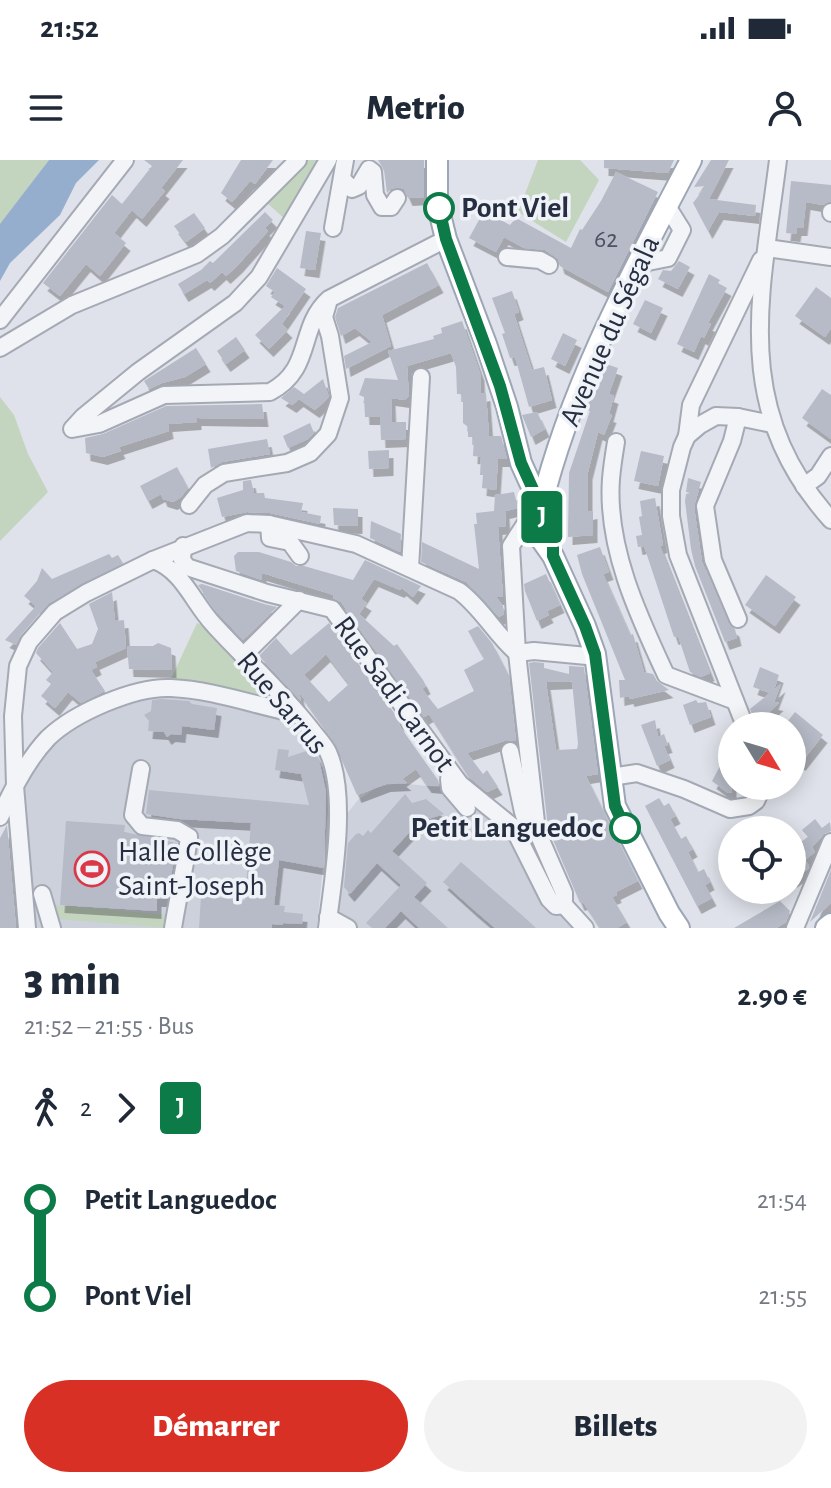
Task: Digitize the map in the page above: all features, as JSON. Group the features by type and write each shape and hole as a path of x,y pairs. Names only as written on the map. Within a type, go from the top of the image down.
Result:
{"main road":[{"path":"437,160 437,202 446,239 486,344 521,463 542,513 541,539 553,556 595,654 615,806 679,928"},
{"name":"Avenue du Ségala","path":"542,513 550,469 571,427 579,387 691,160"},
{"path":"826,928 831,924"}],"street":[{"path":"0,320 125,160"},
{"path":"0,348 72,305 197,254 222,236 298,160"},
{"path":"328,160 259,277 235,303 138,372 72,429 99,424 164,395 270,392 285,384 297,369 313,321 329,299 446,239"},
{"path":"333,228 344,181 345,160"},
{"path":"778,160 759,335 763,385 781,447 804,486 831,520"},
{"path":"344,181 352,189 359,186 369,169 373,172 375,195 382,207 391,207 397,198"},
{"path":"767,248 831,257"},
{"path":"739,712 678,555 671,516 671,490 687,436 691,405 767,248"},
{"path":"507,257 540,260 549,265"},
{"path":"189,505 205,485 224,473 287,463 310,453 328,434 340,398 324,317 329,299"},
{"path":"410,568 421,377"},
{"path":"687,436 716,416 772,424"},
{"path":"738,417 732,441 705,506 713,560 738,619"},
{"path":"616,442 610,481 614,529 623,571 647,634 666,675 735,701"},
{"path":"804,486 818,476 831,456"},
{"path":"542,513 529,518 511,546 517,653 537,831 564,893 564,905"},
{"path":"15,786 13,716 18,666 29,642 55,612 86,593 183,546 247,523 269,524 356,544 459,591 473,601 517,653 595,654"},
{"path":"269,524 270,538 290,542 300,556"},
{"path":"183,546 184,574"},
{"name":"Rue Sarrus","path":"153,560 184,574 210,622 299,715 328,751 338,793 326,913"},
{"name":"Rue Sadi Carnot","path":"184,574 332,609 460,784 513,827 549,899 556,906 564,905 585,928"},
{"path":"243,656 299,600"},
{"path":"188,613 198,620 210,622"},
{"path":"27,928 7,810 15,786 48,739 87,711 132,694 169,687 231,697 299,715"},
{"path":"510,751 526,821 537,831"},
{"path":"141,769 133,815 142,826 177,830 189,837 173,928"},
{"path":"449,769 450,788 467,808"},
{"path":"611,777 637,773 730,809 749,806 756,800"},
{"path":"795,928 831,842"},
{"path":"42,894 52,928"},
{"path":"326,913 348,928"}],"shaded area":[{"path":"153,696 220,703 281,718 317,746 330,791 317,928 34,928 22,789 55,742 83,721 115,706"},
{"path":"398,783 457,789 507,830 552,909 578,928 334,928 338,915 346,815 358,800 375,788"}],"green space":[{"path":"0,160 49,160 0,225"},
{"path":"306,160 320,160 285,219 266,202"},
{"path":"538,160 580,160 599,180 566,242 518,212"},
{"path":"0,397 14,415 28,454 48,492 0,541"},
{"path":"197,623 271,694 266,697 209,684 170,681"},
{"path":"56,905 169,915 168,928 55,919"}],"water":[{"path":"49,160 99,160 76,183 60,215 10,263 0,281 0,224"}],"building":[{"path":"144,160 183,160 161,188 165,191 142,219 132,210 114,233 126,243 100,276 86,264 60,296 43,283 112,195 122,204 152,166"},
{"path":"241,160 273,160 255,184 250,181 232,202 221,193"},
{"path":"378,160 424,160 424,197 408,198 404,189 398,187 387,193 384,170"},
{"path":"604,160 674,160 668,173 604,168"},
{"path":"711,160 729,160 709,199 756,205 755,216 719,212 708,231 693,203 706,186 694,187"},
{"path":"616,172 658,192 608,292 560,266 558,259 545,250 524,248 504,237 496,252 469,238 484,211 510,225 516,218 571,248"},
{"path":"791,181 831,185 831,201 823,205 806,202 803,228 797,228 796,234 786,233"},
{"path":"265,212 273,220 265,228 268,231 238,265 226,276 222,272 210,283 207,280 184,294 178,284 210,261 213,263"},
{"path":"194,213 205,228 186,242 174,226"},
{"path":"306,231 321,233 315,270 300,268"},
{"path":"679,261 690,267 678,289 658,279 663,270 671,271"},
{"path":"427,263 439,285 382,315 391,346 346,369 344,356 372,342 355,328 341,336 335,317 338,308"},
{"path":"277,268 306,289 282,324 288,330 269,349 255,335 285,306 271,297 275,292 266,286"},
{"path":"709,274 727,288 708,323 711,324 704,338 701,336 694,352 677,344"},
{"path":"816,287 831,298 831,328 825,337 795,316"},
{"path":"512,291 519,312 514,314 532,370 544,367 552,400 529,407 515,357 510,358 492,298"},
{"path":"645,300 663,308 651,333 633,324"},
{"path":"462,321 480,373 481,394 486,393 489,436 501,436 507,459 498,459 496,490 482,488 481,457 473,456 474,437 468,437 468,427 463,423 463,402 461,394 457,394 456,367 451,353 407,366 409,396 405,400 391,398 392,422 406,422 406,439 381,440 380,417 365,417 364,397 359,395 365,378 398,380 388,351 434,339 433,336 442,333 441,328"},
{"path":"563,333 577,340 565,366 551,359"},
{"path":"236,337 245,350 226,364 217,351"},
{"path":"196,348 206,364 185,377 149,389 144,381"},
{"path":"606,364 618,368 609,394 614,396 609,414 612,415 604,435 598,432 588,472 588,512 593,511 593,535 568,537 569,473 590,411 586,410 594,388 598,389"},
{"path":"323,379 329,397 315,410 299,399 292,405 281,398 294,387 304,394"},
{"path":"822,389 831,395 831,439 802,418"},
{"path":"262,404 264,419 197,418 197,422 168,424 169,431 119,447 121,451 103,457 86,453 85,438 103,434 166,406"},
{"path":"537,412 545,429 531,437 522,415"},
{"path":"310,423 314,433 288,448 283,436"},
{"path":"267,439 270,454 222,462 211,468 208,449"},
{"path":"389,450 389,468 369,469 368,451"},
{"path":"641,451 664,456 658,486 634,481"},
{"path":"177,467 188,488 181,497 173,502 163,499 161,494 148,501 140,486"},
{"path":"688,478 701,482 694,507 702,562 728,623 735,629 737,638 725,642 691,549 685,501 686,494 690,493 686,492"},
{"path":"251,480 254,493 264,493 265,498 303,503 301,512 321,516 320,524 270,513 247,512 222,517 217,498 243,490 243,481"},
{"path":"514,492 518,508 505,511 506,526 498,527 503,597 496,597 503,606 504,614 499,617 466,582 421,562 422,542 479,569 474,524 477,524 476,513 494,511 495,495"},
{"path":"655,498 663,545 660,546 710,673 701,677 690,672 678,636 674,637 644,546 638,547 636,536 642,535 640,501"},
{"path":"333,508 358,509 358,526 334,525"},
{"path":"371,521 401,534 400,552 370,538"},
{"path":"600,547 609,572 603,574 630,635 633,634 644,672 653,674 669,690 630,699 629,696 620,698 619,680 625,680 577,555"},
{"path":"238,552 259,552 296,566 353,580 365,560 421,586 413,597 402,588 400,590 374,579 361,599 367,603 359,614 394,646 397,644 423,680 426,686 422,689 438,709 474,691 464,670 484,659 468,631 478,626 492,643 509,676 516,741 507,740 467,753 483,774 487,770 498,787 487,792 468,776 429,714 424,717 341,602 333,598 334,595 262,573 262,580 236,571 234,556"},
{"path":"109,554 112,558 118,555 123,563 49,603 16,645 5,640 36,606 24,596 37,581 42,568 52,579"},
{"path":"546,574 560,605 547,611 549,615 537,621 524,584"},
{"path":"766,575 796,597 775,626 745,605"},
{"path":"198,585 277,607 243,640 215,610"},
{"path":"112,592 115,621 124,620 126,648 95,662 97,667 91,670 105,691 81,703 68,692 55,708 41,696 51,684 46,680 53,672 36,653 38,648 60,623 77,649 92,644 98,629 89,604"},
{"path":"329,623 400,721 399,725 438,780 439,786 427,785 416,769 402,779 407,783 386,784 357,795 333,740 299,692 301,701 259,656 276,638 291,655","holes":["326,654 349,684 329,702 304,675"]},
{"path":"158,643 171,648 172,670 129,669 127,646 153,646"},
{"path":"529,663 544,663 544,668 569,674 569,666 584,667 598,774 586,776 638,881 612,897 627,922 617,928 600,928 583,902 580,903 548,828","holes":["572,681 577,749 556,750 546,682"]},
{"path":"760,667 779,675 774,690 781,684 774,702 779,703 769,712 751,712 750,709 770,693 753,687"},
{"path":"152,700 217,708 214,730 182,726 181,735 171,734 167,737 164,732 148,731 149,721 144,715 151,711"},
{"path":"696,700 698,703 706,702 711,717 690,725 683,705"},
{"path":"655,720 658,737 664,734 668,745 664,746 670,760 657,766 641,725"},
{"path":"806,721 823,735 806,757"},
{"path":"278,749 289,750 288,757 313,749 319,760 326,792 324,868 279,860 274,905 285,906 284,912 303,914 302,924 272,924 272,928 199,928 201,896 245,900 251,823 146,814 149,790 309,805 301,774 275,770"},
{"path":"718,770 718,786 712,781"},
{"path":"405,794 412,803 426,799 444,814 419,822 392,851 427,883 414,897 448,928 419,928 401,911 385,928 372,928 366,923 401,885 377,863 350,894 344,887 348,843 356,834 363,836 368,830 371,833"},
{"path":"659,798 664,806 669,803 676,816 670,819 681,839 686,836 693,849 688,852 698,872 704,869 710,882 705,885 712,898 697,906 645,806"},
{"path":"815,819 822,828 830,822 831,831 812,847 815,852 806,859 808,837 806,827"},
{"path":"66,821 125,825 124,832 177,843 167,899 157,899 157,911 60,905"},
{"path":"7,825 16,928 0,928 0,838"},
{"path":"461,862 536,928 495,928 474,910 443,882"},
{"path":"831,870 831,903 810,922"},
{"path":"775,904 783,904 790,911 786,922 776,928 734,928"}],"bus line":[{"name":"J","path":"439,208 446,239 507,407 521,463 541,507 542,519 553,534 553,556 595,654 615,806 625,828"}],"place":[{"name":"Pont Viel","path":"439,208"},
{"name":"Petit Languedoc","path":"625,828"},
{"name":"Halle Collège Saint-Joseph","path":"92,869"}]}
